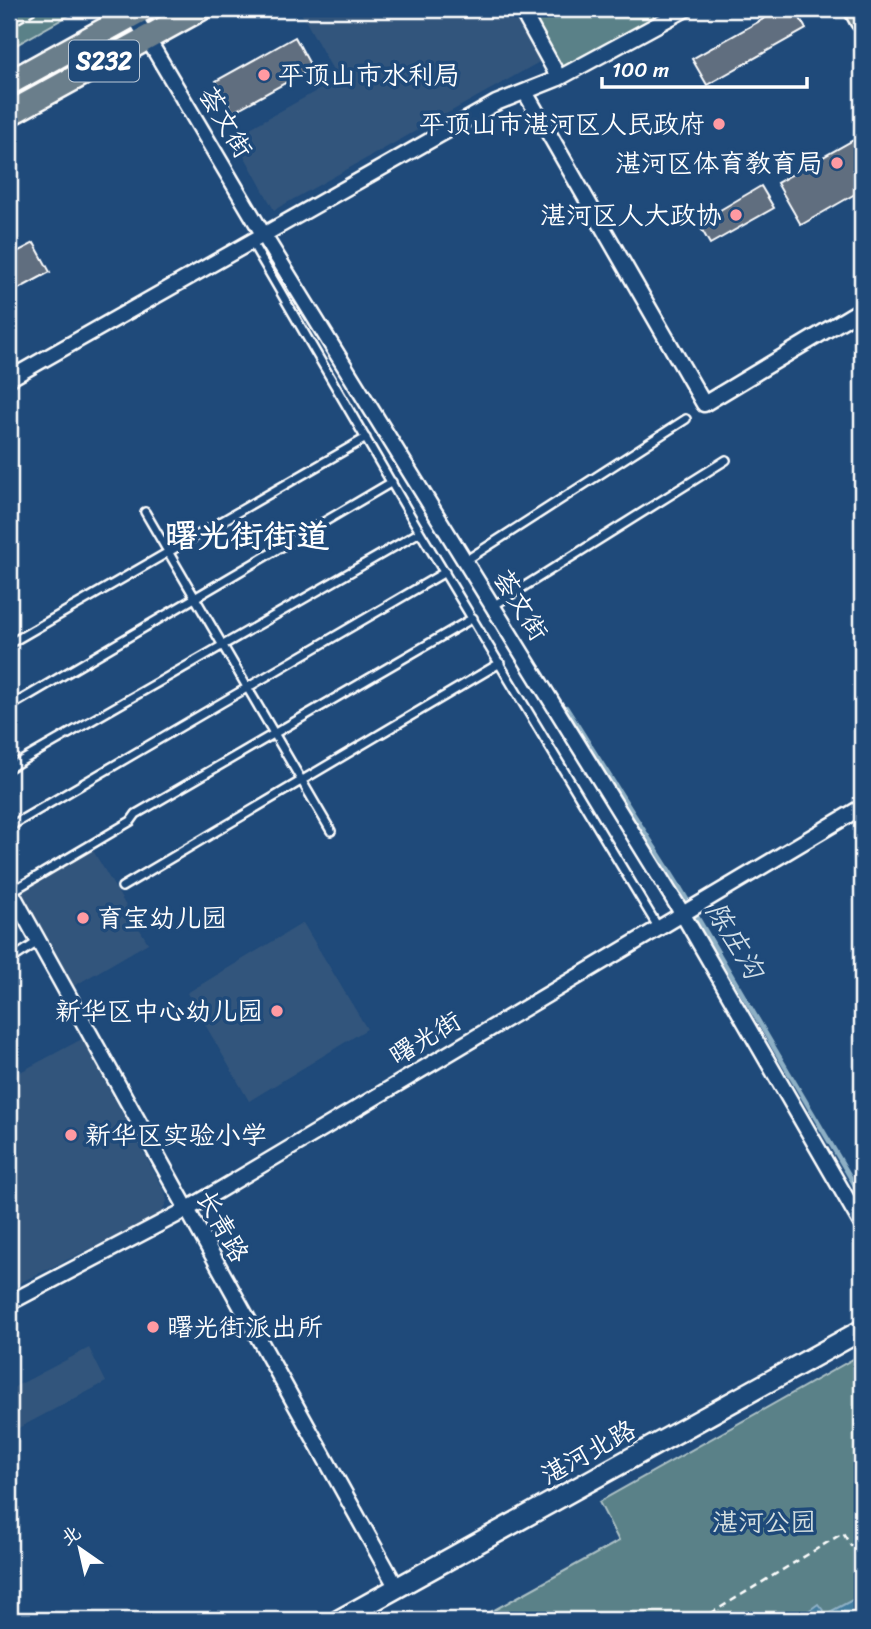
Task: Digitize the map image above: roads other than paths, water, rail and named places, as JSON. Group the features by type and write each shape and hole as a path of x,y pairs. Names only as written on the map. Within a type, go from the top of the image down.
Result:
{"main road":[{"name":"S232","path":"9,114 200,9"},
{"path":"856,9 862,20"},
{"name":"S232","path":"9,83 138,11"}],"street":[{"path":"521,9 559,78"},
{"path":"9,379 496,103 559,78 686,9"},
{"name":"荟文街","path":"138,11 147,37 257,238 690,908 862,1225"},
{"path":"525,92 704,404 862,309"},
{"name":"曙光街","path":"9,1303 186,1210 862,807"},
{"name":"长青路","path":"10,891 397,1588"},
{"name":"湛河北路","path":"339,1620 862,1330"}],"lane":[{"path":"257,238 420,531 658,927"},
{"path":"465,561 686,419"},
{"path":"9,644 366,438"},
{"path":"493,606 726,460"},
{"path":"9,707 393,482"},
{"path":"145,512 331,831"},
{"path":"9,768 420,531"},
{"path":"9,828 445,572"},
{"path":"10,891 131,821 136,814 473,618"},
{"path":"122,887 500,663"},
{"path":"9,961 39,941"}],"waterway":[{"name":"陈庄沟","path":"566,707 679,886 862,1197"}],"place":[{"name":"平顶山市水利局","path":"264,75"},
{"name":"平顶山市湛河区人民政府","path":"719,124"},
{"name":"湛河区体育教育局","path":"837,163"},
{"name":"湛河区人大政协","path":"736,215"},
{"name":"育宝幼儿园","path":"83,918"},
{"name":"新华区中心幼儿园","path":"277,1011"},
{"name":"新华区实验小学","path":"71,1135"},
{"name":"曙光街派出所","path":"153,1327"}],"district":[{"name":"曙光街街道","path":"247,536"}],"park label":[{"name":"湛河公园","path":"764,1522"}]}
